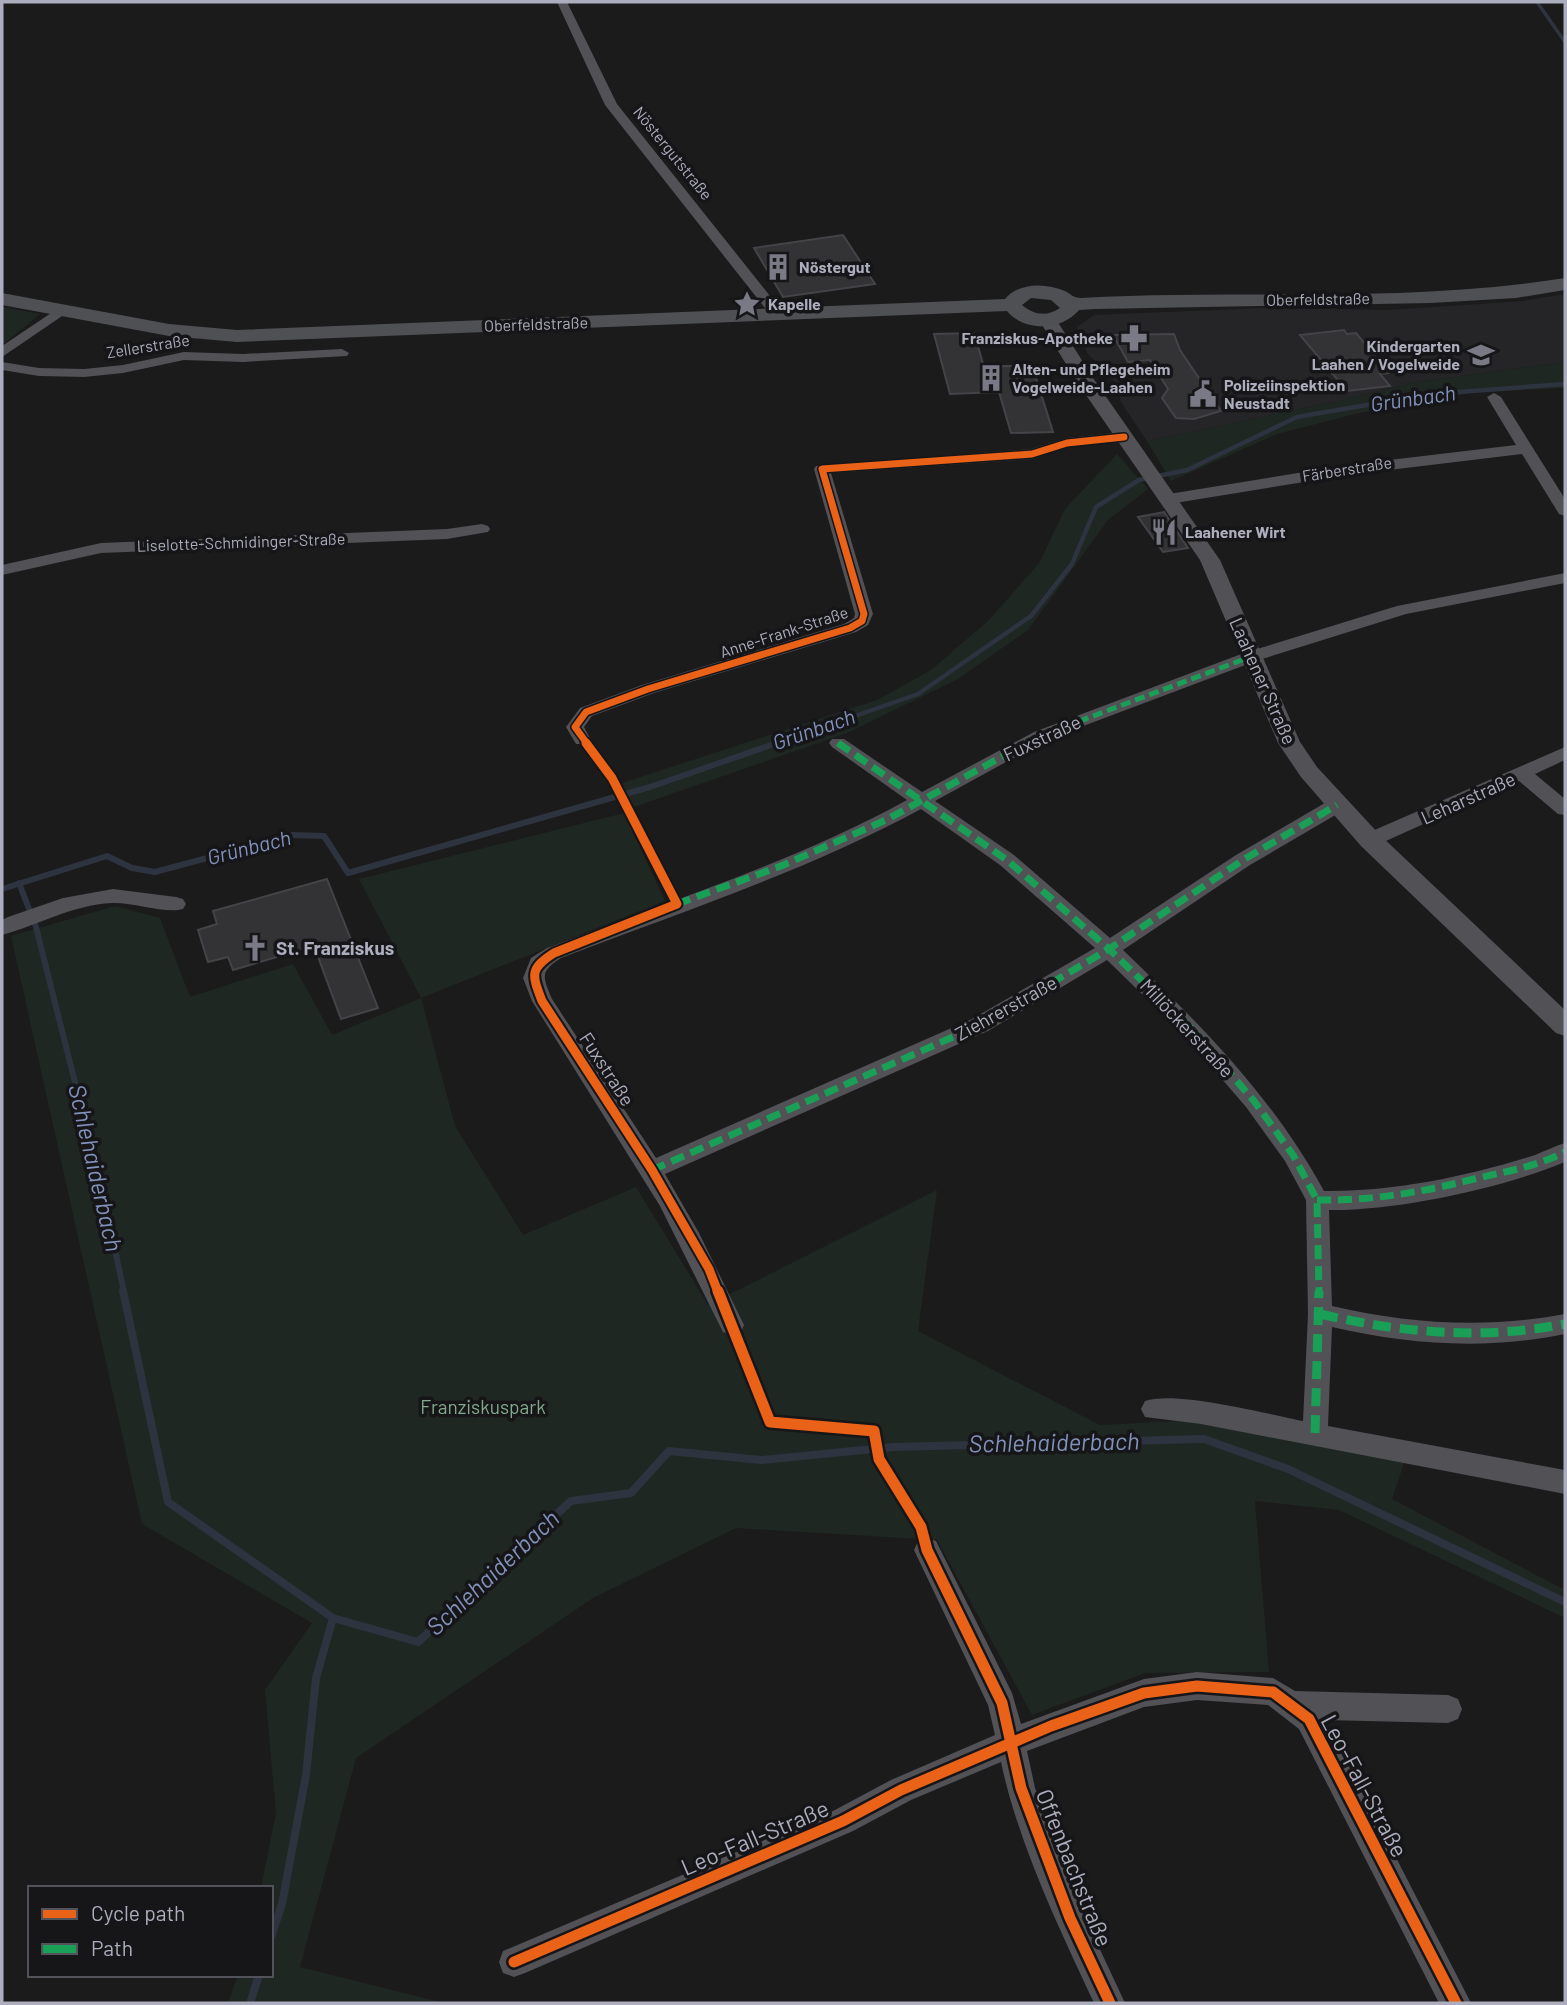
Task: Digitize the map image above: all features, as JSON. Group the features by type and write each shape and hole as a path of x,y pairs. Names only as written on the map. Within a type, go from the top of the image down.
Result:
{"main road":[{"name":"Oberfeldstraße","path":"1048,320 1023,316 1015,311 1012,305 1014,299 1033,292 1056,294 1069,303 1432,297 1517,292 1565,284"},
{"name":"Oberfeldstraße","path":"2,299 169,330 237,336 1012,305"},
{"path":"1048,320 1066,314 1070,309 1069,303"}],"street":[{"name":"Nöstergutstraße","path":"562,2 611,105 777,314"},
{"path":"2,354 63,309"},
{"name":"Laahener Straße","path":"1048,320 1086,382 1210,560 1289,743 1309,772 1370,840 1565,1026"},
{"name":"Zellerstraße","path":"2,366 39,372 84,373 195,355 243,358 342,353"},
{"path":"1494,397 1565,511"},
{"name":"Anne-Frank-Straße","path":"582,740 575,727 586,712 648,689 850,628 862,621 864,614 822,469 1032,454 1067,443 1124,437"},
{"name":"Färberstraße","path":"1159,484 1526,449"},
{"name":"Liselotte-Schmidinger-Straße","path":"2,570 101,548 447,534 482,529"},
{"name":"Fuxstraße","path":"732,1325 709,1269 652,1170 542,1001 533,978 538,963 554,953 781,866 886,820 1040,736 1250,657 1403,610 1565,578"},
{"name":"Millöckerstraße","path":"838,743 1007,860 1109,949 1192,1029 1254,1101 1293,1155 1317,1200 1320,1314 1315,1433"},
{"name":"Leharstraße","path":"1370,840 1565,753"},
{"path":"1522,773 1565,808"},
{"name":"Ziehrerstraße","path":"652,1170 980,1025 1109,949 1243,860 1337,805"},
{"path":"6,926 50,910 94,899 125,895 176,904"},
{"path":"1317,1200 1342,1201 1415,1194 1501,1173 1565,1152"},
{"path":"1320,1314 1369,1326 1418,1333 1484,1335 1565,1324"},
{"path":"1154,1409 1201,1413 1315,1433 1565,1482"},
{"path":"927,1550 1002,1703 1010,1744"},
{"name":"Leo-Fall-Straße","path":"514,1962 844,1821 901,1790 1051,1726 1144,1693 1197,1686 1273,1692 1309,1718 1457,2003"},
{"path":"1290,1705 1448,1709"},
{"name":"Offenbachstraße","path":"1010,1744 1021,1788 1070,1918 1110,2003"}],"shaded area":[{"path":"1565,294 1565,362 1416,382 1147,441 1121,402 1116,383 1087,353 1077,327 1094,315 1262,308 1389,310 1523,301"}],"green space":[{"path":"2,307 40,314 2,345"},
{"path":"1565,362 1565,388 1476,392 1355,414 1277,434 1171,481 1147,441 1416,382"},
{"path":"1117,454 1148,489 1108,520 1028,630 958,679 847,733 634,807 619,784 877,700 931,670 989,620 1039,563 1065,509"},
{"path":"624,813 665,901 421,998 359,879"},
{"name":"Franziskuspark","path":"115,906 160,918 190,997 293,964 332,1035 421,998 455,1126 523,1235 636,1187 708,1305 937,1190 918,1331 1100,1425 1177,1421 1317,1438 1405,1460 1392,1499 1565,1590 1565,1618 1339,1510 1255,1501 1269,1672 1145,1673 1032,1715 937,1540 736,1528 593,1598 356,1758 300,1967 444,2003 228,2003 237,1977 273,1977 273,1886 261,1886 276,1813 265,1690 312,1623 142,1524 11,936"}],"building":[{"name":"Nöstergut","path":"843,235 875,284 783,297 754,248"},
{"path":"1344,330 1347,334 1356,333 1389,373 1380,374 1390,386 1347,391 1300,335"},
{"name":"Alten- und Pflegeheim Vogelweide-Laahen","path":"974,333 984,367 1032,365 1053,432 1011,433 999,392 950,394 934,334"},
{"path":"1174,334 1180,350 1221,411 1194,419 1176,418 1162,398 1168,389 1150,360 1128,362 1113,335"},
{"name":"Laahener Wirt","path":"1164,512 1188,548 1163,552 1138,517"},
{"name":"St. Franziskus","path":"327,879 378,1008 341,1019 314,946 233,970 228,957 208,962 198,930 217,924 213,911"}],"waterway":[{"path":"1537,2 1565,42"},
{"name":"Grünbach","path":"772,745 918,694 1031,616 1072,564 1096,507 1139,480 1187,470 1297,417 1431,394 1565,384"},
{"name":"Grünbach","path":"19,884 107,856 132,868 155,872 293,835 324,836 348,873 650,787 777,743"},
{"name":"Grünbach","path":"2,889 19,884"},
{"name":"Schlehaiderbach","path":"19,884 36,927 103,1194 124,1292"},
{"name":"Schlehaiderbach","path":"123,1291 168,1502 333,1618"},
{"name":"Schlehaiderbach","path":"333,1618 418,1642 571,1501 631,1493 669,1451 761,1460 893,1447 1204,1439 1288,1469 1565,1602"},
{"path":"273,1931 282,1904 306,1775 316,1678 333,1618"},
{"path":"250,2003 258,1977"}],"marked path":[{"path":"677,904 781,866 886,820 1040,736 1250,657"},
{"path":"838,743 1007,860 1109,949 1192,1029 1254,1101 1293,1155 1317,1200 1320,1314 1315,1433"},
{"path":"652,1170 980,1025 1109,949 1243,860 1337,805"},
{"path":"1317,1200 1361,1199 1424,1191 1527,1166 1565,1152"},
{"path":"1320,1314 1381,1327 1442,1334 1504,1333 1565,1324"}],"cycle path":[{"path":"1110,2003 1070,1918 1021,1788 1002,1703 927,1550 921,1527 879,1459 874,1431 770,1422 709,1269 652,1170 542,1001 533,978 538,963 554,953 677,904 612,778 575,727 580,717 586,712 648,689 850,628 862,621 864,614 822,469 1032,454 1067,443 1124,437"},
{"path":"514,1962 843,1821 901,1790 1051,1726 1144,1693 1197,1686 1273,1692 1309,1719 1456,2003"}],"place":[{"name":"Nöstergut","path":"778,267"},
{"name":"Kapelle","path":"747,304"},
{"name":"Franziskus-Apotheke","path":"1134,338"},
{"name":"Kindergarten Laahen / Vogelweide","path":"1481,355"},
{"name":"Alten- und Pflegeheim Vogelweide-Laahen","path":"991,378"},
{"name":"Polizeiinspektion Neustadt","path":"1203,394"},
{"name":"Laahener Wirt","path":"1164,532"},
{"name":"St. Franziskus","path":"255,948"}]}
